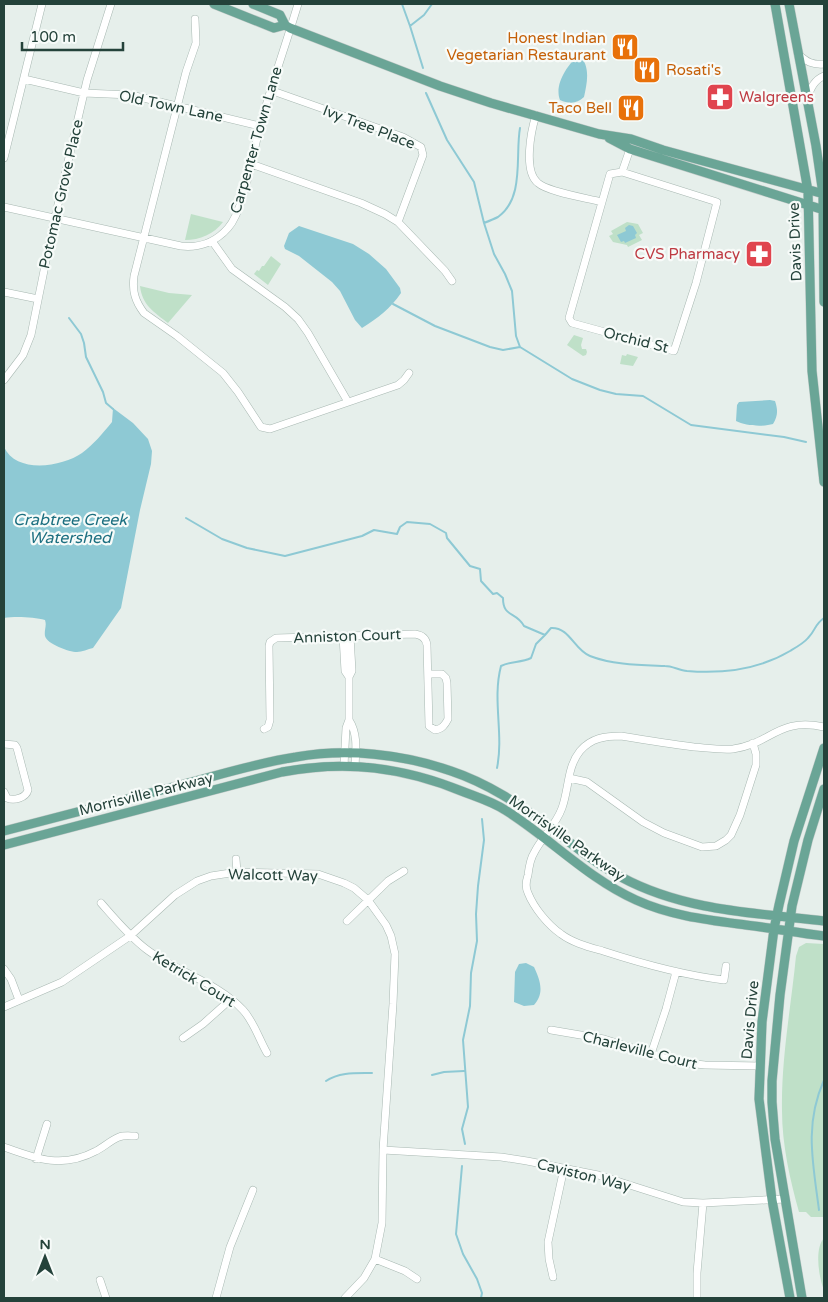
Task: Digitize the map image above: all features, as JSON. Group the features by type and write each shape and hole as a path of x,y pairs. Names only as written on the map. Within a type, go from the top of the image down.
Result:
{"main road":[{"path":"214,4 274,28 288,27 452,91 599,134 631,139 663,150 823,194"},
{"path":"253,4 280,15 288,27"},
{"name":"Davis Drive","path":"774,4 808,191 812,371 824,482"},
{"name":"Davis Drive","path":"789,4 823,194 824,302"},
{"path":"599,134 630,149 824,210"},
{"name":"Davis Drive","path":"790,1298 772,1200 759,1099 762,1022 774,929 794,841 824,748"},
{"name":"Morrisville Parkway","path":"4,831 276,761 310,755 356,753 408,759 450,770 467,777 498,792 551,828 589,858 620,877 662,896 706,907 824,921"},
{"name":"Morrisville Parkway","path":"4,845 282,772 311,767 355,766 400,772 447,785 504,809 593,876 636,900 679,914 824,936"},
{"name":"Davis Drive","path":"802,1298 775,1139 772,1102 773,1056 788,932 798,875 824,789"}],"street":[{"path":"4,158 42,4"},
{"name":"Potomac Grove Place","path":"4,380 16,366 31,335 55,218 84,93 92,60 111,4"},
{"name":"Carpenter Town Lane","path":"4,207 144,239 189,247 212,241 229,227 235,217 288,27 298,4"},
{"path":"195,19 196,43 177,106 133,282 135,297 139,306 144,312 223,373 238,392 260,427 270,429 277,427 398,385 409,373"},
{"path":"798,54 813,64 824,64"},
{"path":"807,98 812,86 824,76"},
{"name":"Old Town Lane","path":"24,79 84,93 131,95 260,126"},
{"name":"Ivy Tree Place","path":"270,90 403,137 421,147 423,155 398,222"},
{"path":"536,115 531,129 529,148 533,177 538,183 548,188 602,202"},
{"name":"Orchid St","path":"622,172 630,149"},
{"path":"251,164 378,210 398,222 445,271 452,281"},
{"name":"Orchid St","path":"622,172 717,202 696,283 674,351 572,323 569,318 610,174 622,172"},
{"path":"212,241 232,269 285,307 298,319 348,402"},
{"path":"4,292 38,299"},
{"name":"Anniston Court","path":"264,729 268,727 270,720 269,646 273,640 282,638 414,634 422,636 426,641 428,674"},
{"path":"344,766 346,728 349,720 349,677 345,671 347,636"},
{"path":"428,674 442,674 446,678 447,683 448,719 446,724 438,730 434,730 429,726 428,674"},
{"path":"349,720 355,731 355,766"},
{"path":"726,966 724,980 676,972 583,945 562,935 554,929 532,901 526,886 533,854 551,828 563,805 571,767 580,751 594,740 610,736 621,736 721,750 743,747 781,728 808,724 824,727"},
{"path":"569,778 592,784 643,822 664,833 702,847 716,846 726,840 734,829 756,765 753,743"},
{"path":"4,744 14,744 17,748 28,790 24,796 11,800 7,798 4,792"},
{"path":"236,859 237,872"},
{"path":"347,921 388,881 404,871"},
{"name":"Walcott Way","path":"4,1007 62,982 130,936 175,895 190,885 211,876 237,872 318,874 354,888 368,900 386,925 391,936 395,954 394,1004 382,1150 382,1223 375,1259 364,1278 345,1298"},
{"name":"Ketrick Court","path":"101,903 130,936 159,958 230,999 248,1016 267,1053"},
{"path":"4,969 11,979 19,1000"},
{"path":"651,1054 676,972"},
{"path":"183,1038 204,1024 230,999"},
{"name":"Charleville Court","path":"551,1030 604,1039 665,1059 691,1064 760,1066"},
{"path":"36,1159 47,1124"},
{"path":"4,1147 36,1159 57,1162 80,1158 97,1151 120,1137 135,1136"},
{"name":"Caviston Way","path":"382,1150 501,1157 598,1175 671,1199 703,1203 785,1199"},
{"path":"554,1277 549,1259 548,1242 564,1168"},
{"path":"216,1298 230,1247 253,1190"},
{"path":"698,1298 697,1273 703,1203"},
{"path":"375,1259 405,1271 417,1279"},
{"path":"100,1280 106,1298"}],"green space":[{"path":"191,214 223,222 206,235 196,239 185,240"},
{"path":"627,222 638,224 643,233 639,235 642,240 628,247 627,245 613,242 609,236 613,234 611,231"},
{"path":"271,256 281,264 268,285 254,274 264,266"},
{"path":"140,286 169,293 192,295 168,323 146,303"},
{"path":"574,335 583,338 581,345 582,349 586,349 586,355 583,356 567,345"},
{"path":"627,354 638,357 633,366 620,364 622,355 626,356"},
{"path":"806,943 824,944 824,1217 811,1217 806,1212 799,1212 787,1162 782,1124 783,1072 796,956 799,947"},
{"path":"824,1238 824,1290 820,1278 818,1256"}],"water":[{"path":"579,55 587,69 584,97 570,103 560,100 560,82 570,64"},
{"path":"629,225 633,226 637,233 635,235 636,238 625,243 624,241 621,242 617,235 626,231 625,228"},
{"path":"299,226 353,244 369,254 386,269 400,288 401,293 393,304 362,328 355,320 340,291 332,282 299,256 285,249 284,246 289,233"},
{"path":"775,401 777,407 777,416 773,424 754,426 736,421 737,405 739,402"},
{"name":"Crabtree Creek Watershed","path":"113,408 133,423 148,439 152,451 151,464 121,608 93,648 81,652 73,652 59,647 47,639 45,636 45,620 24,617 4,618 4,447 10,456 18,461 29,464 40,465 63,462 82,453 98,439 112,422"},
{"path":"526,963 534,967 540,982 540,991 534,1005 524,1006 514,1002 515,972 519,964"}],"waterway":[{"path":"402,4 423,68"},
{"path":"410,26 424,15 432,4"},
{"path":"426,93 447,140 474,182 494,254 512,291 516,336 520,347 572,379 616,394 643,396 691,425 784,437 806,442"},
{"path":"484,223 498,217 512,199 516,188 520,128"},
{"path":"393,304 435,326 490,347 503,350 520,347"},
{"path":"69,318 81,334 86,357 103,392 106,403 113,409"},
{"path":"186,518 222,539 247,548 285,556 362,536 374,530 397,534 400,527 407,522 430,524 446,533 447,538 470,566 480,569 481,581 493,594 497,593 503,598 505,609 521,621 524,626 545,635 551,628 563,631 580,649 590,656 617,663 668,666 700,672 740,669 765,663 790,651 804,642 824,618"},
{"path":"497,768 499,755 498,692 501,666 531,658 536,644 545,635"},
{"path":"465,1144 462,1129 468,1107 463,1040 470,1006 471,973 477,941 476,914 484,840 482,819"},
{"path":"432,1075 464,1071"},
{"path":"326,1081 353,1073 372,1073"},
{"path":"819,1210 813,1160 812,1129 814,1113 824,1080"},
{"path":"462,1166 456,1234 463,1254 477,1279 482,1293 481,1298"}],"place":[{"name":"Honest Indian Vegetarian Restaurant","path":"625,47"},
{"name":"Rosati's","path":"647,70"},
{"name":"Walgreens","path":"720,97"},
{"name":"Taco Bell","path":"631,108"},
{"name":"CVS Pharmacy","path":"759,254"}]}
